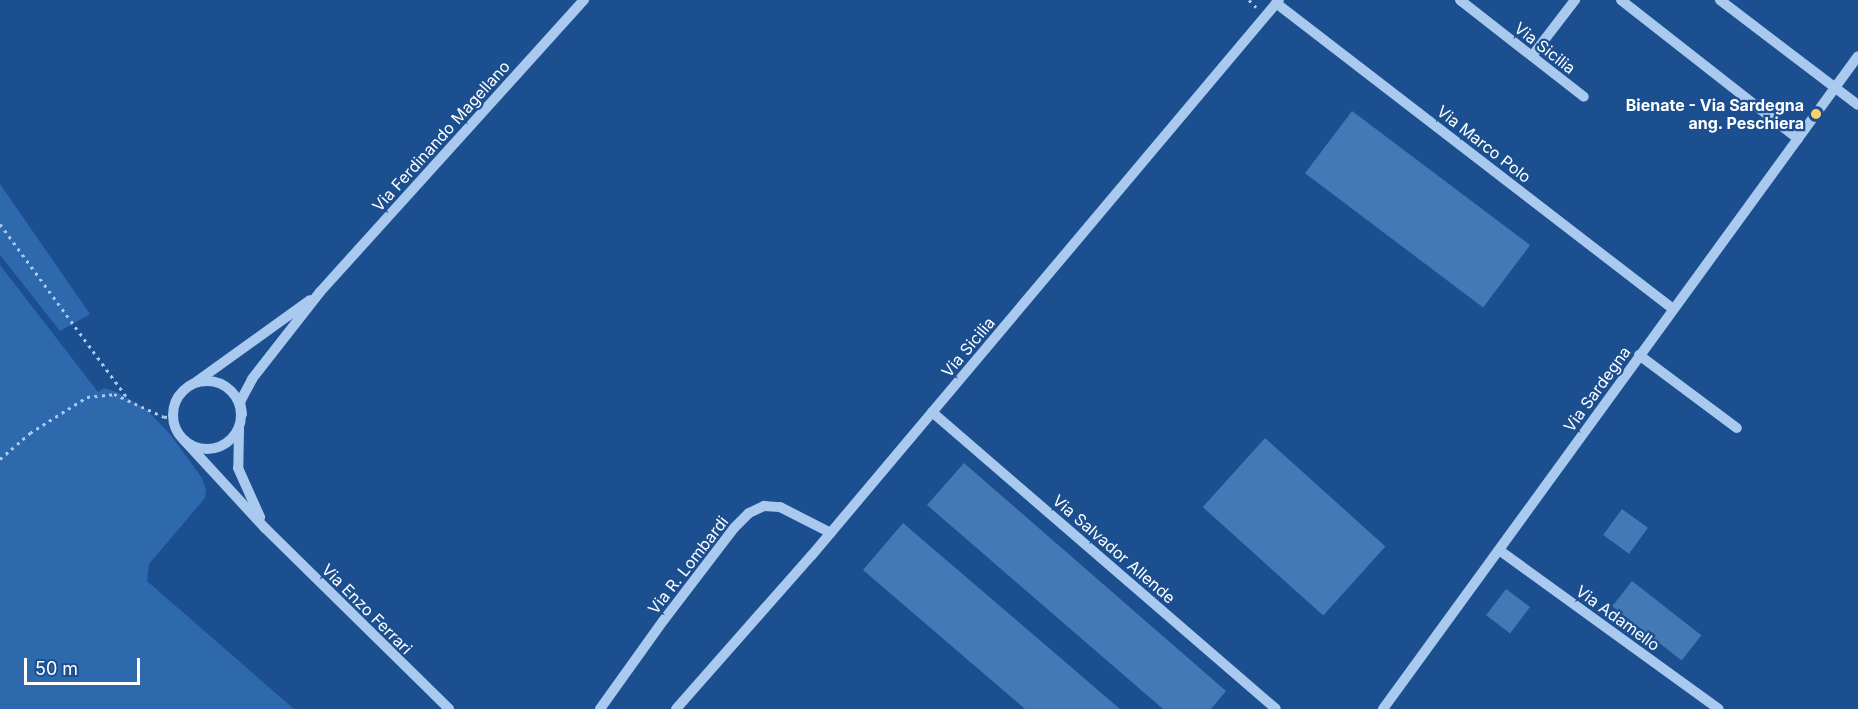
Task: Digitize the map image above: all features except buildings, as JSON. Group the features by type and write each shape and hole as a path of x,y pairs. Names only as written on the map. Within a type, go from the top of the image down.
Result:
{"street":[{"name":"Via Ferdinando Magellano","path":"242,414 240,402 252,379 320,292 584,0"},
{"name":"Via Sicilia","path":"1460,0 1584,97"},
{"path":"1532,56 1575,0"},
{"path":"1621,0 1798,139"},
{"path":"1720,0 1858,105"},
{"name":"Via Sicilia","path":"676,709 831,533 1277,2"},
{"name":"Via Marco Polo","path":"1277,2 1673,309"},
{"name":"Via Sardegna","path":"1383,709 1858,56"},
{"name":"Via Ferdinando Magellano","path":"194,383 320,292"},
{"path":"1640,355 1737,428"},
{"path":"205,381 226,386 240,403 242,414 239,427 225,444 204,449 184,440 173,417 178,397 194,383 205,381"},
{"name":"Via Salvador Allende","path":"932,412 1276,709"},
{"name":"Via Enzo Ferrari","path":"239,427 238,468 265,528"},
{"name":"Via Enzo Ferrari","path":"184,440 265,528 449,709"},
{"name":"Via R. Lombardi","path":"600,709 663,621 734,528 749,513 764,506 780,507 831,533"},
{"name":"Via Adamello","path":"1499,550 1719,709"}],"path":[{"path":"0,224 128,399"},
{"path":"0,459 30,433 87,397 114,394 164,417 173,417"}],"shaded area":[{"path":"0,184 90,314 60,331 0,255"},
{"path":"0,265 98,392 104,388 117,392 146,409 170,434 202,478 206,489 205,498 149,564 147,581 294,709 0,709"}],"place":[{"name":"Bienate - Via Sardegna ang. Peschiera","path":"1816,114"}]}
